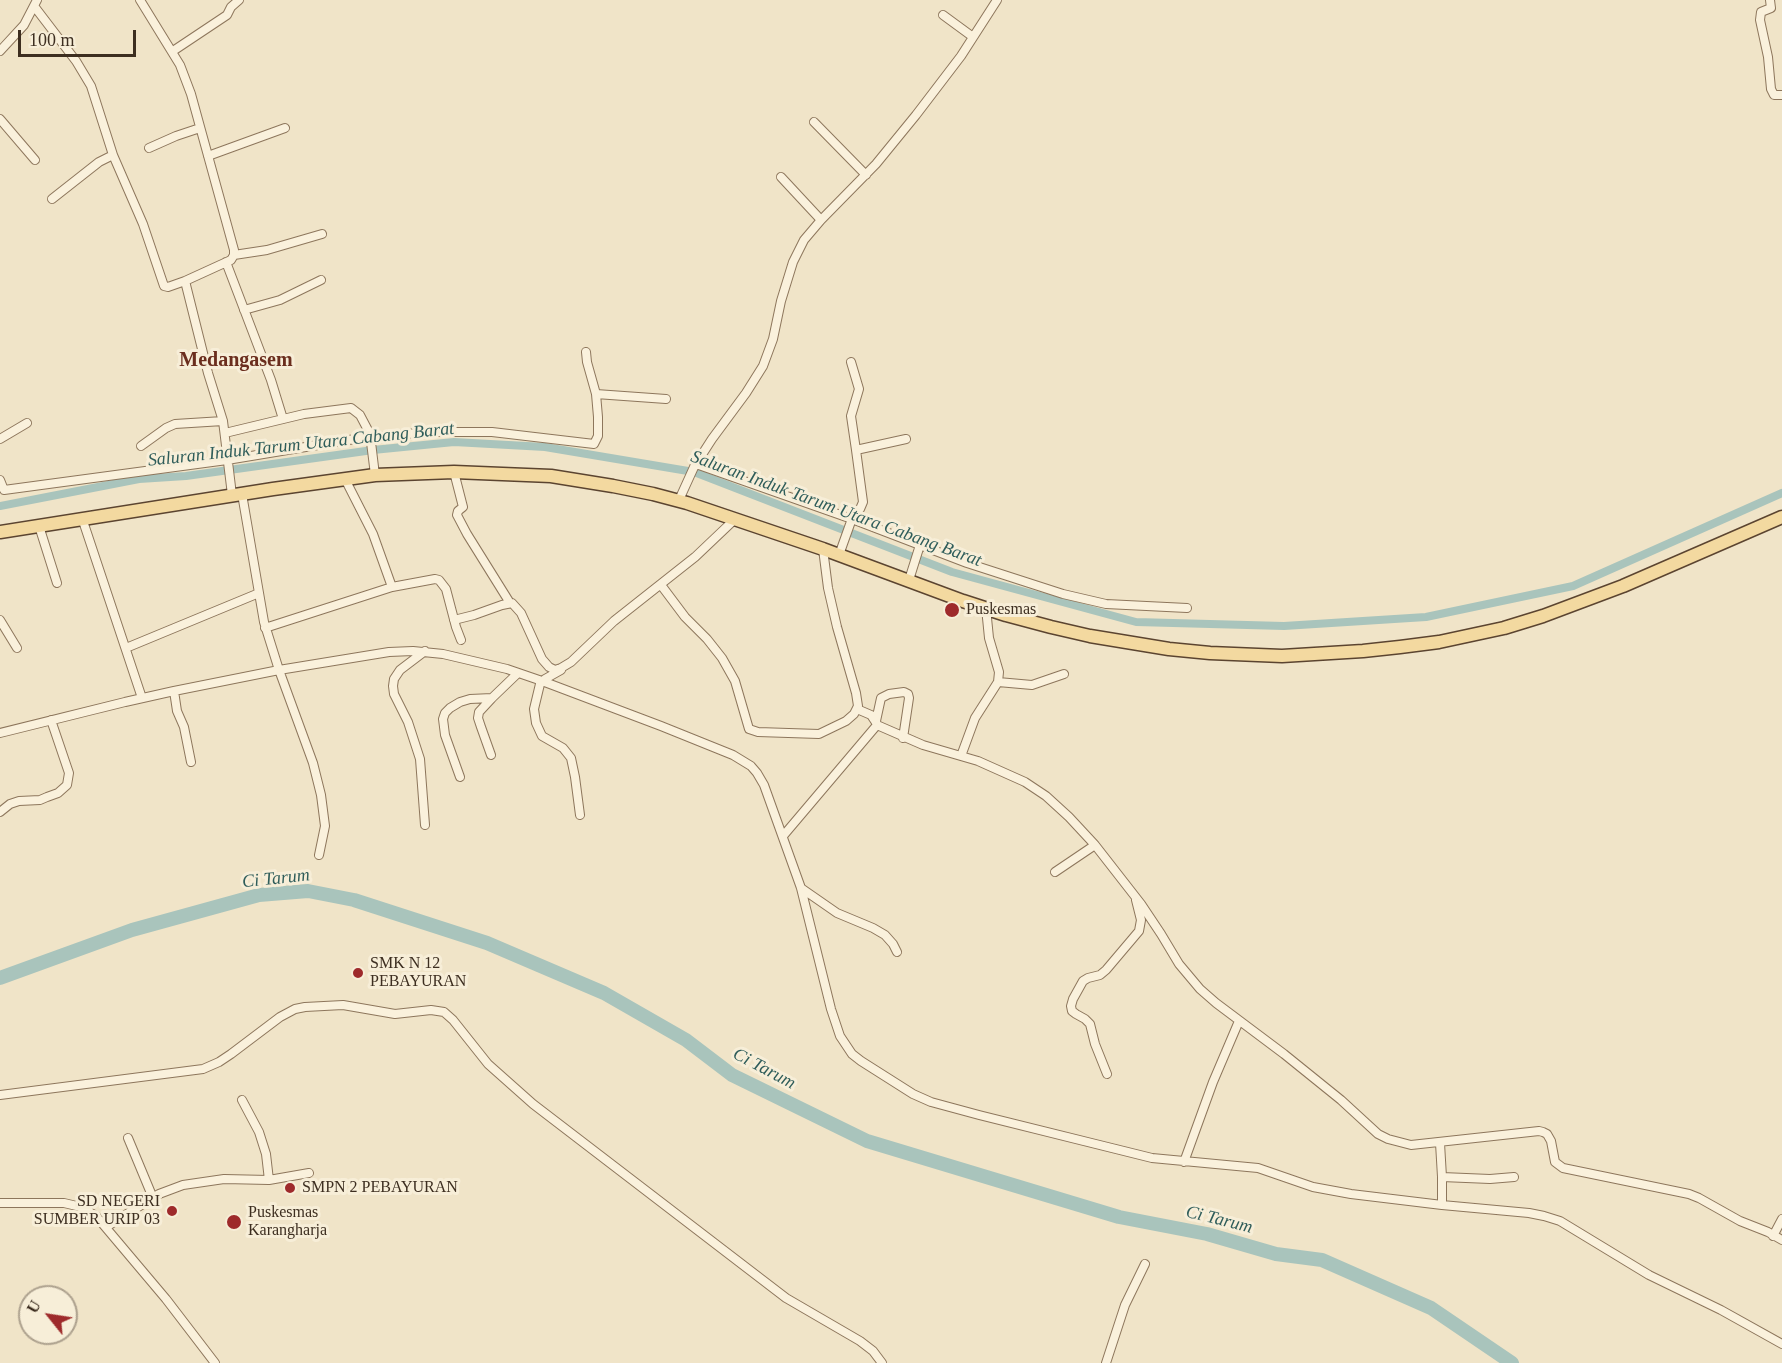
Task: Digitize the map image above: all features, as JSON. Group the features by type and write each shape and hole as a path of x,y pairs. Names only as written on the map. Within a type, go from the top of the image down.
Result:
{"main road":[{"path":"0,532 235,492 375,476 454,472 582,480 653,494 682,495 735,519 824,549 840,552 910,577 986,609 1017,618 1090,636 1169,649 1282,656 1364,651 1475,635 1543,616 1623,586 1782,517"}],"street":[{"path":"0,51 24,25 36,3 91,86 113,155 144,224 164,286 168,287 186,281 231,260 234,255 191,94 173,51 140,0"},
{"path":"173,51 228,15 231,7 239,0"},
{"path":"682,495 711,439 763,366 773,339 793,262 804,240 866,176 916,115 998,0"},
{"path":"1770,0 1771,8 1761,12 1760,20 1768,57 1771,89 1774,95 1782,95"},
{"path":"943,15 973,37"},
{"path":"0,119 35,160"},
{"path":"814,122 866,176"},
{"path":"149,148 200,128"},
{"path":"208,156 285,128"},
{"path":"52,199 84,173 113,155"},
{"path":"781,177 821,220"},
{"path":"234,255 267,250 322,234"},
{"path":"226,262 271,380 283,419"},
{"path":"244,310 280,300 321,280"},
{"path":"186,281 208,373 224,421 228,463 259,593 265,628 313,763 321,795 325,826 320,855"},
{"path":"0,480 2,491 228,463 426,432 482,431 594,444 598,436 599,425 596,394 586,352"},
{"path":"840,552 854,513 860,509 863,502 851,416 858,389 850,362"},
{"path":"596,394 666,399"},
{"path":"225,433 303,414 351,408 360,415 372,441 375,476"},
{"path":"141,446 175,424 224,421"},
{"path":"0,439 27,423"},
{"path":"856,450 906,439"},
{"path":"695,466 851,521 919,548 1010,578 1106,604 1187,608"},
{"path":"454,472 464,508 458,511 457,515 466,534 510,603"},
{"path":"345,479 373,534 392,587"},
{"path":"82,519 142,698"},
{"path":"580,815 571,758 563,748 542,736 536,723 534,709 542,681 565,667 614,621 661,585 735,519"},
{"path":"39,526 57,583"},
{"path":"910,577 919,548"},
{"path":"661,585 685,617 723,658 735,681 750,730 800,735 819,734 846,721 857,709 856,693 828,588 824,549"},
{"path":"265,628 392,587 435,579 440,580 446,589 461,640"},
{"path":"126,648 259,593"},
{"path":"454,620 510,603 515,604 542,659 555,670 565,667"},
{"path":"961,756 975,718 998,682 999,672 989,638 986,609"},
{"path":"0,620 17,648"},
{"path":"425,651 400,670 394,679 393,686 394,694 408,722 420,759 425,825"},
{"path":"0,733 142,698 279,670 389,652 425,651 443,654 542,681 662,726 742,760 758,773 801,888 831,1009 840,1036 852,1054 899,1086 931,1102 1152,1158 1258,1168 1313,1187 1352,1194 1528,1213 1560,1221 1649,1275 1721,1310 1782,1344"},
{"path":"491,755 478,718 479,712 518,673"},
{"path":"998,682 1032,685 1064,674"},
{"path":"174,692 191,762"},
{"path":"783,836 876,723 881,698 904,692 909,698 903,738"},
{"path":"460,777 445,735 443,719 445,713 460,702 492,698"},
{"path":"857,709 871,715 876,723 903,738 1014,776 1035,789 1069,817 1095,845 1158,929 1189,977 1216,1004 1332,1092 1378,1134 1411,1145 1543,1132 1551,1141 1555,1162 1563,1168 1689,1194 1782,1240"},
{"path":"0,812 10,804 19,801 40,800 58,793 67,785 69,773 51,720"},
{"path":"1055,872 1095,845"},
{"path":"801,888 837,913 873,928 885,936 897,952"},
{"path":"1107,1074 1089,1024 1072,1011 1071,1006 1083,981 1100,975 1106,970 1139,931 1141,920 1135,897"},
{"path":"1139,931 1158,929"},
{"path":"0,1095 203,1069 231,1054 280,1017 295,1009 305,1007 343,1005 395,1014 431,1010 444,1012 488,1064 533,1104 786,1298 860,1341 873,1351 882,1363"},
{"path":"1184,1161 1213,1082 1239,1021"},
{"path":"242,1100 259,1132 269,1180"},
{"path":"128,1138 153,1198"},
{"path":"1440,1143 1442,1204"},
{"path":"106,1227 153,1198 183,1185 224,1179 269,1180 309,1173"},
{"path":"1442,1177 1490,1179 1514,1177"},
{"path":"0,1203 64,1203 81,1207 96,1216 166,1299 215,1363"},
{"path":"1773,1236 1782,1219"},
{"path":"1106,1363 1125,1305 1145,1264"}],"waterway":[{"name":"Saluran Induk Tarum Utara Cabang Barat","path":"0,506 139,479 186,476 373,450 454,442 545,447 694,472 952,572 1136,622 1284,626 1426,617 1573,586 1782,493"},
{"name":"Ci Tarum","path":"0,978 132,930 259,895 308,891 354,900 487,943 604,993 686,1040 732,1075 867,1141 1119,1217 1207,1234 1276,1254 1322,1260 1431,1308 1512,1363"}],"place":[{"name":"Puskesmas","path":"952,610"},
{"name":"SMK N 12 PEBAYURAN","path":"358,973"},
{"name":"SMPN 2 PEBAYURAN","path":"290,1188"},
{"name":"SD NEGERI SUMBER URIP 03","path":"172,1211"},
{"name":"Puskesmas Karangharja","path":"234,1222"}],"district":[{"name":"Medangasem","path":"236,361"}]}
